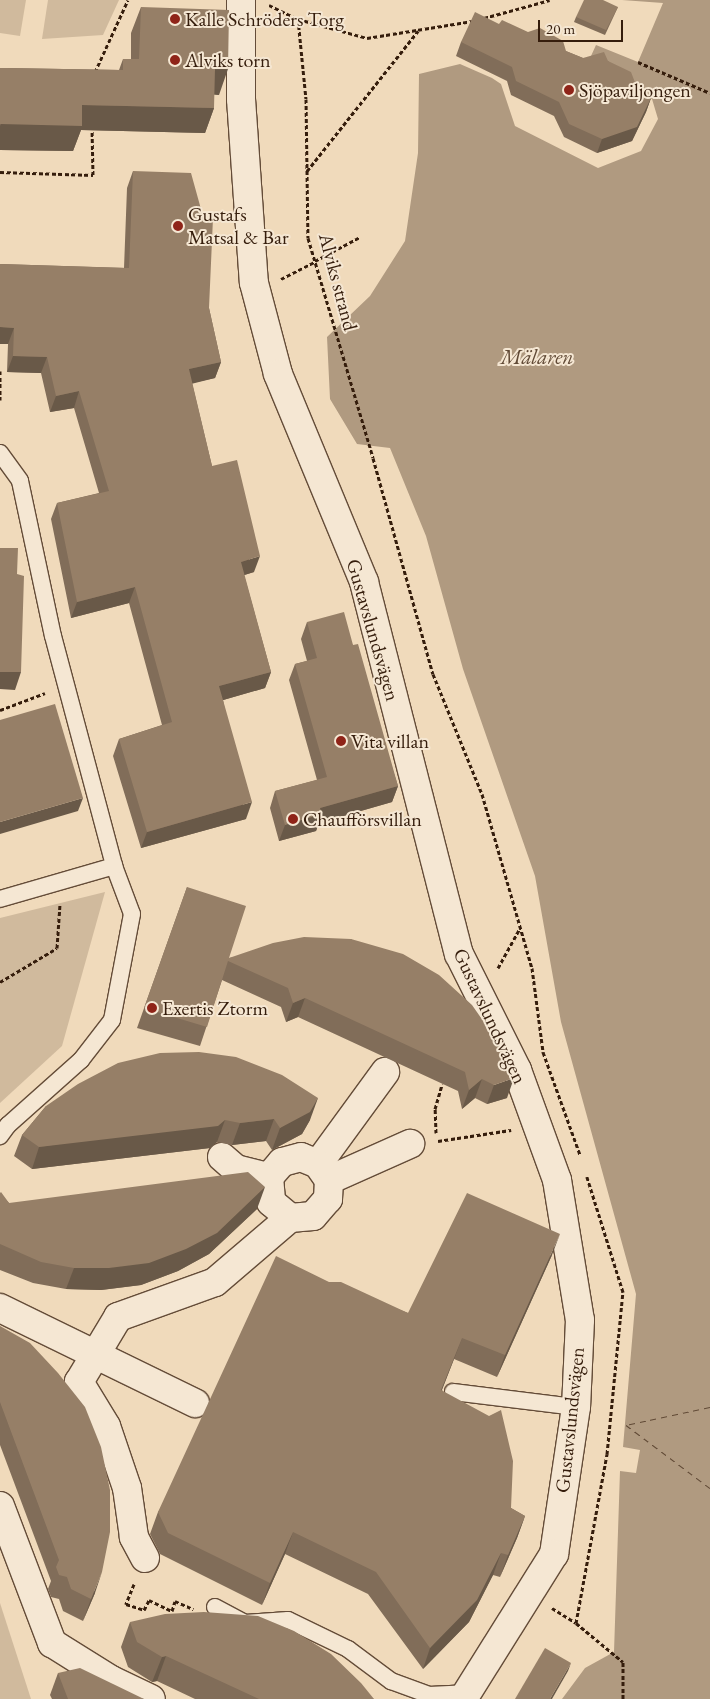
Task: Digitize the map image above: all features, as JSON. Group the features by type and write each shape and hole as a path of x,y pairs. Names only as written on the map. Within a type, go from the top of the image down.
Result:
{"street":[{"name":"Gustavslundsvägen","path":"241,0 240,99 256,292 278,374 364,582 459,954 516,1070 557,1180 580,1320 576,1407 554,1554 464,1696"},
{"path":"323,1172 301,1157 282,1162 269,1177 271,1202 290,1218 313,1216 328,1199 323,1172 385,1072"},
{"path":"323,1172 410,1144"},
{"path":"222,1157 236,1169 269,1177"},
{"path":"145,1558 134,1537 128,1488 106,1426 79,1382 118,1317 215,1282 261,1257 290,1218"},
{"path":"0,1308 195,1403"},
{"path":"0,1506 52,1643 112,1680 151,1699"}],"lane":[{"path":"0,453 20,481 66,685 114,866 132,914 112,1020 81,1060 8,1125 0,1136"},
{"path":"0,899 114,866"},
{"path":"453,1392 576,1407"},
{"path":"208,1610 245,1623 288,1620 348,1649 391,1681 429,1695 464,1696"}],"path":[{"path":"93,82 94,74 128,0"},
{"path":"267,4 298,19 367,38 418,31 531,8 550,0"},
{"name":"Alviks strand","path":"298,19 306,99 308,238 374,458"},
{"path":"307,172 418,31"},
{"path":"638,62 710,93"},
{"path":"84,74 94,74"},
{"path":"0,172 93,174 92,116"},
{"path":"256,292 360,237"},
{"path":"0,371 1,399"},
{"path":"0,710 66,685"},
{"path":"0,982 57,948 61,912 56,883"},
{"path":"437,1141 435,1109 442,1084"},
{"path":"410,1144 537,1126"},
{"path":"145,1558 126,1604 144,1610 149,1600 172,1611 174,1601 208,1610"},
{"path":"576,1623 623,1662 623,1699"}],"shaded area":[{"path":"0,0 26,0 20,36 0,33"},
{"path":"48,0 119,0 103,35 42,39"},
{"path":"105,892 62,1046 0,1103 0,918"},
{"path":"0,1603 31,1699 0,1699"}],"water":[{"name":"Mälaren","path":"622,0 710,0 710,1699 562,1699 585,1668 614,1652 620,1471 636,1473 640,1450 623,1447 636,1294 561,1022 535,876 463,669 426,536 390,448 357,444 330,399 327,337 370,296 405,241 418,153 419,74 460,64 492,78 501,84 515,126 598,168 641,151 658,119 652,99 634,90 591,56 596,45 638,62 663,3"}],"building":[{"path":"584,0 603,0 618,7 606,30 576,17"},
{"path":"141,7 229,10 228,69 215,69 214,108 82,105 82,126 0,124 0,68 123,70 123,59 139,59"},
{"name":"Sjöpaviljongen","path":"475,12 499,24 502,20 528,32 540,28 563,41 566,51 583,58 604,52 608,61 631,72 636,85 644,89 642,95 651,98 637,127 602,139 569,124 559,102 516,81 512,67 461,42"},
{"path":"133,171 191,173 204,220 213,218 209,308 221,362 189,369 212,466 237,460 260,556 241,562 271,672 219,686 252,802 147,832 119,739 172,722 135,587 77,602 57,503 109,491 79,391 56,396 47,357 13,356 14,328 0,327 0,264 129,268"},
{"path":"0,548 18,548 17,574 24,576 21,672 0,672"},
{"name":"Vita villan","path":"344,612 353,645 358,644 398,786 320,808 322,814 285,825 275,791 327,777 295,664 317,658 307,622"},
{"path":"55,704 83,798 0,822 0,720"},
{"path":"187,887 246,906 229,958 273,943 304,937 351,939 403,954 439,975 472,1005 500,1045 514,1078 494,1085 482,1079 469,1090 465,1072 305,998 293,1003 288,988 228,961 207,1027 144,1008"},
{"path":"199,1052 236,1057 282,1075 318,1098 310,1112 280,1128 274,1119 240,1123 225,1120 218,1126 39,1147 22,1135 46,1106 78,1084 118,1063 160,1053"},
{"path":"248,1172 265,1187 217,1233 186,1249 149,1263 109,1268 74,1268 41,1262 0,1244 1,1192 9,1203"},
{"path":"467,1193 560,1234 505,1355 462,1338 441,1390 489,1416 501,1410 513,1461 511,1508 525,1516 508,1555 501,1553 477,1600 430,1648 376,1572 293,1532 270,1583 168,1533 158,1512 276,1256 329,1282 341,1282 408,1313"},
{"path":"0,1326 30,1343 58,1373 85,1407 101,1447 110,1490 110,1532 102,1572 91,1599 71,1589 67,1577 59,1575 56,1567 59,1560 0,1402"},
{"path":"204,1612 258,1616 294,1631 331,1654 361,1683 374,1699 259,1699 166,1656 162,1657 137,1642 130,1622 165,1614"},
{"path":"545,1648 571,1663 550,1699 515,1699"},
{"path":"80,1668 144,1699 68,1699 58,1673"}],"ferry route":[{"path":"710,1407 626,1425 710,1488"}],"place":[{"name":"Kalle Schröders Torg","path":"175,19"},
{"name":"Alviks torn","path":"175,60"},
{"name":"Sjöpaviljongen","path":"569,90"},
{"name":"Gustafs Matsal & Bar","path":"178,226"},
{"name":"Vita villan","path":"341,741"},
{"name":"Chaufförsvillan","path":"293,819"},
{"name":"Exertis Ztorm","path":"152,1008"}]}
